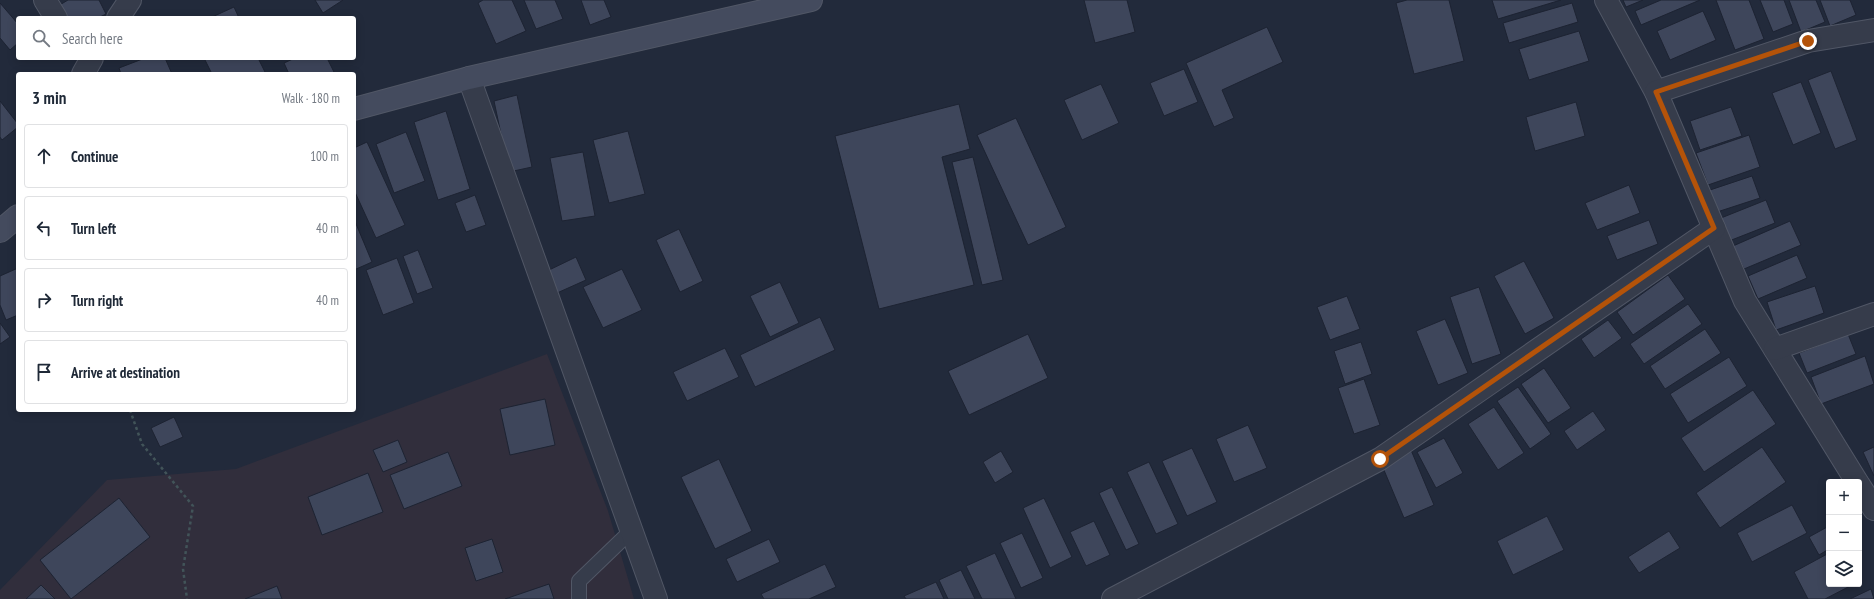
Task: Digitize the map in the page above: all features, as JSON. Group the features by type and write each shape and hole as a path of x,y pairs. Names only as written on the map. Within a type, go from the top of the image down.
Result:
{"main road":[{"path":"356,108 469,78 812,0"},
{"path":"0,231 16,218"}],"street":[{"path":"45,0 55,16"},
{"path":"119,16 130,0"},
{"path":"1606,0 1656,92 1745,301 1855,479"},
{"path":"1656,92 1808,41 1874,30"},
{"path":"469,78 656,599"},
{"path":"1112,599 1380,459 1714,228"},
{"path":"1775,349 1874,314"},
{"path":"1862,490 1874,509"}],"lane":[{"path":"579,599 579,581 631,531"}],"path":[{"path":"131,412 142,444 193,506 183,569 187,599"}],"shaded area":[{"path":"547,354 608,511 634,599 0,599 0,590 107,480 236,469"}],"building":[{"path":"68,0 99,0 106,14 102,16 64,16 58,6"},
{"path":"315,0 343,0 323,13"},
{"path":"483,0 512,0 526,31 496,44 478,3"},
{"path":"524,0 555,0 563,19 536,29"},
{"path":"581,0 604,0 611,17 590,25"},
{"path":"1084,0 1127,0 1135,32 1095,43"},
{"path":"1407,0 1449,0 1464,61 1414,74 1396,3"},
{"path":"1492,0 1561,0 1498,19"},
{"path":"1623,0 1643,0 1626,7"},
{"path":"1661,0 1700,0 1641,25 1635,11"},
{"path":"1716,0 1749,0 1764,39 1735,50"},
{"path":"1760,0 1784,0 1793,24 1773,32"},
{"path":"1789,0 1816,0 1825,22 1801,32"},
{"path":"1820,0 1850,0 1856,15 1830,26"},
{"path":"0,3 16,22 16,45 10,50 0,38"},
{"path":"1572,3 1578,22 1509,43 1503,23"},
{"path":"234,7 238,16 214,16"},
{"path":"1703,11 1716,40 1670,60 1657,31"},
{"path":"1267,27 1283,62 1222,90 1234,118 1214,127 1186,63"},
{"path":"1579,31 1589,61 1529,80 1519,49"},
{"path":"140,60 166,60 171,72 120,72 119,68"},
{"path":"205,60 259,60 265,72 211,72"},
{"path":"291,60 328,60 334,72 288,72 284,63"},
{"path":"1184,69 1198,102 1164,116 1150,83"},
{"path":"1831,71 1857,140 1835,149 1808,80"},
{"path":"1801,82 1821,133 1793,145 1772,93"},
{"path":"1101,84 1119,123 1082,140 1064,100"},
{"path":"517,95 532,167 509,172 494,101"},
{"path":"0,101 16,121 16,129 2,140 0,137"},
{"path":"1576,102 1585,136 1535,151 1526,117"},
{"path":"959,104 970,149 942,157 974,285 879,309 835,136"},
{"path":"1731,107 1742,136 1700,150 1690,121"},
{"path":"446,111 470,189 438,200 414,122"},
{"path":"1016,118 1066,227 1028,245 977,135"},
{"path":"628,131 645,194 609,203 593,140"},
{"path":"406,132 425,181 394,193 376,144"},
{"path":"1749,135 1760,167 1708,185 1696,153"},
{"path":"367,142 405,225 376,238 356,194 356,147"},
{"path":"583,152 595,216 562,221 550,158"},
{"path":"973,157 1003,280 982,285 952,162"},
{"path":"1752,176 1760,198 1717,212 1710,190"},
{"path":"1629,185 1640,213 1597,230 1585,203"},
{"path":"475,195 486,225 466,232 455,203"},
{"path":"1766,200 1775,223 1729,241 1721,218"},
{"path":"1649,220 1658,244 1617,260 1607,236"},
{"path":"1790,221 1801,245 1744,269 1733,246"},
{"path":"356,224 372,262 356,269"},
{"path":"679,229 703,281 680,292 656,240"},
{"path":"418,250 433,288 417,294 403,256"},
{"path":"1797,255 1807,278 1758,299 1748,276"},
{"path":"576,257 586,280 557,293 547,271"},
{"path":"397,258 414,303 383,315 366,270"},
{"path":"1524,261 1554,318 1525,334 1494,276"},
{"path":"16,269 16,316 6,320 0,305 0,276"},
{"path":"622,269 642,310 603,328 583,287"},
{"path":"1668,275 1685,299 1633,335 1617,312"},
{"path":"780,282 799,323 770,337 750,296"},
{"path":"1815,286 1824,313 1776,330 1767,302"},
{"path":"1479,287 1501,354 1472,364 1450,297"},
{"path":"1347,296 1360,329 1330,340 1317,307"},
{"path":"1688,304 1702,324 1644,364 1630,344"},
{"path":"820,317 835,350 755,387 740,355"},
{"path":"1445,319 1468,373 1438,385 1416,331"},
{"path":"1608,320 1622,338 1594,358 1581,339"},
{"path":"0,323 10,337 0,344"},
{"path":"1705,329 1721,353 1665,389 1650,366"},
{"path":"1028,334 1048,378 969,415 948,371"},
{"path":"1848,334 1856,354 1807,373 1799,353"},
{"path":"1361,342 1372,374 1345,384 1334,351"},
{"path":"725,348 739,377 687,401 673,372"},
{"path":"1865,356 1874,384 1821,404 1811,377"},
{"path":"1729,357 1747,386 1688,423 1670,394"},
{"path":"1544,368 1571,408 1548,423 1521,384"},
{"path":"1364,379 1380,425 1354,434 1338,388"},
{"path":"1518,387 1551,434 1530,449 1497,401"},
{"path":"1753,390 1776,424 1704,472 1681,438"},
{"path":"545,399 555,445 510,455 500,409"},
{"path":"1494,407 1524,453 1498,470 1468,424"},
{"path":"1593,411 1606,430 1577,450 1564,431"},
{"path":"174,417 183,437 160,447 151,428"},
{"path":"1248,425 1267,468 1234,482 1216,439"},
{"path":"1444,438 1463,473 1436,488 1417,452"},
{"path":"398,440 407,462 383,472 373,450"},
{"path":"1762,447 1786,482 1720,528 1696,493"},
{"path":"1874,447 1874,476 1863,452"},
{"path":"1192,448 1217,502 1187,516 1162,461"},
{"path":"1411,450 1434,505 1404,518 1381,463"},
{"path":"1001,451 1013,472 995,483 983,462"},
{"path":"448,452 462,486 404,509 390,475"},
{"path":"719,459 752,531 715,549 681,477"},
{"path":"1149,462 1178,524 1156,534 1127,472"},
{"path":"368,473 383,512 322,535 308,497"},
{"path":"1112,487 1139,544 1126,550 1099,493"},
{"path":"119,498 150,537 71,599 40,560"},
{"path":"1044,498 1072,557 1050,568 1023,508"},
{"path":"1792,505 1807,533 1752,562 1737,533"},
{"path":"1547,516 1564,550 1513,575 1497,541"},
{"path":"1094,521 1110,555 1086,566 1070,532"},
{"path":"1826,528 1826,551 1819,555 1809,537"},
{"path":"1669,531 1680,548 1639,573 1628,557"},
{"path":"1022,533 1043,578 1021,588 1000,543"},
{"path":"492,539 503,572 476,581 465,548"},
{"path":"769,539 780,562 737,582 726,559"},
{"path":"995,553 1016,599 982,599 966,566"},
{"path":"1826,555 1826,587 1848,587 1825,599 1808,599 1794,572"},
{"path":"825,564 836,587 809,599 764,599 761,594"},
{"path":"961,570 975,599 948,599 939,580"},
{"path":"936,582 944,599 906,599 904,596"},
{"path":"549,584 554,599 505,599"},
{"path":"41,585 55,599 26,599"},
{"path":"277,586 282,599 245,599"},
{"path":"1871,589 1874,599 1850,599"}],"route":[{"path":"1380,459 1714,228 1656,92 1808,41"}]}
